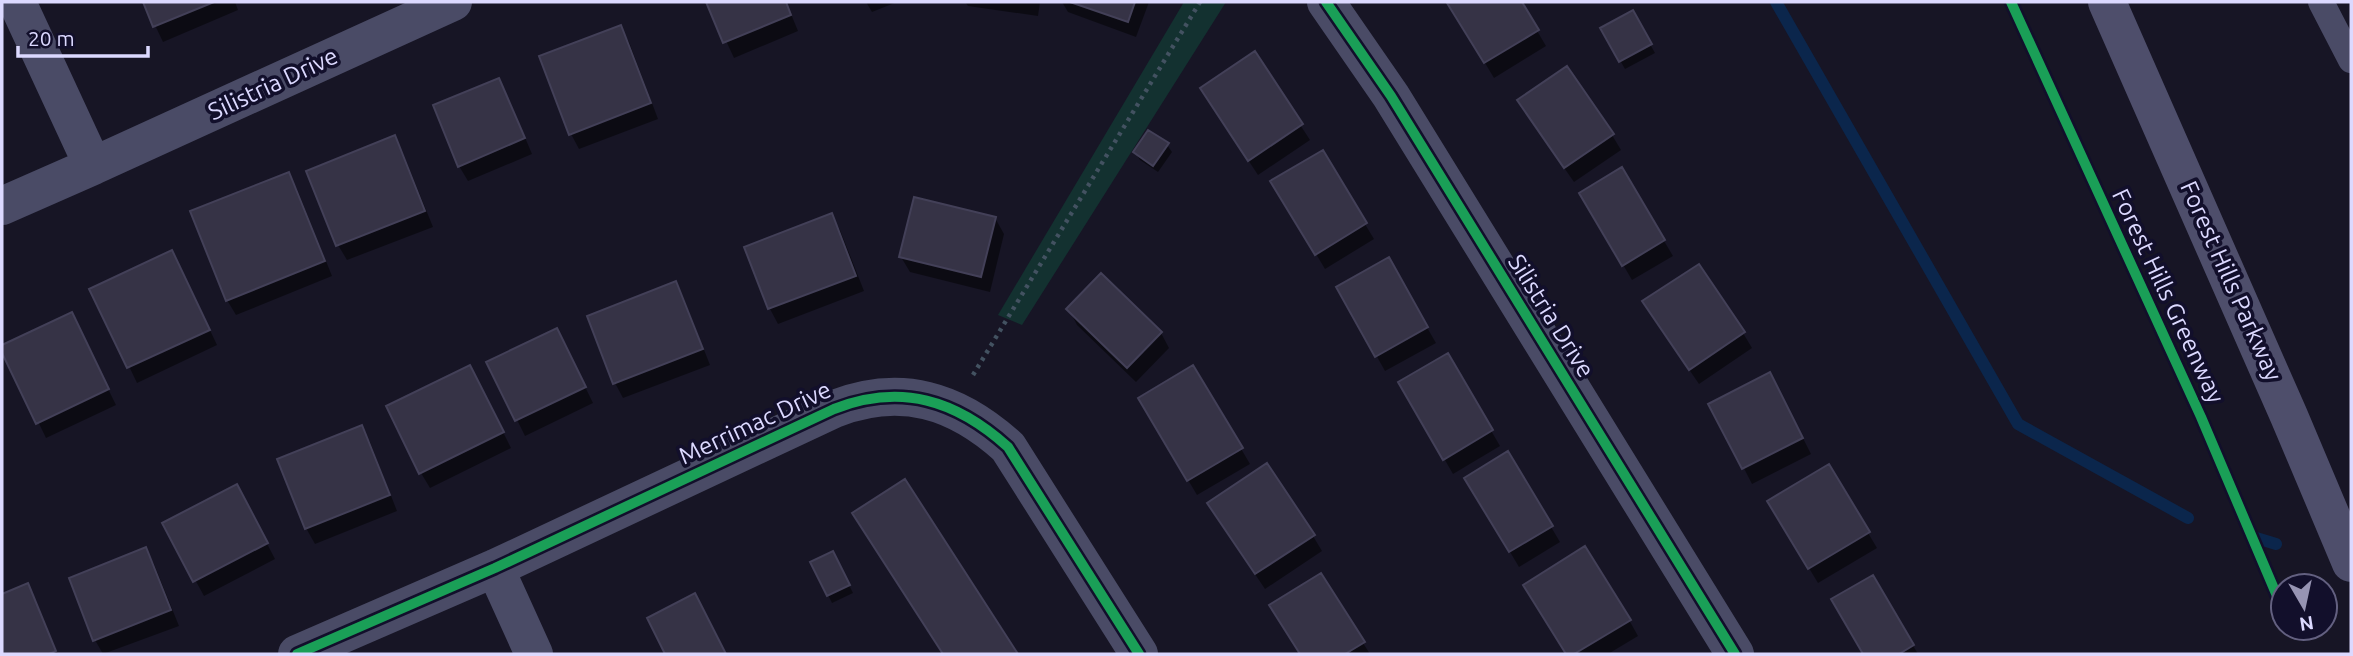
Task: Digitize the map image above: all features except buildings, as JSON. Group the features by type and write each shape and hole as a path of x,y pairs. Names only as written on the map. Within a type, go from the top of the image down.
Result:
{"main road":[{"name":"Forest Hills Parkway","path":"2107,2 2351,563"}],"street":[{"path":"17,2 93,166"},
{"name":"Silistria Drive","path":"2,206 453,2"},
{"name":"Silistria Drive","path":"1326,2 1391,96 1735,654"},
{"name":"Merrimac Drive","path":"297,654 495,568 854,401 890,396 912,398 953,408 986,427 1008,447 1139,654"},
{"path":"495,568 534,654"}],"lane":[{"path":"2321,2 2351,60"}],"path":[{"path":"953,408 1200,2"}],"green space":[{"path":"1184,2 1226,2 1022,325 998,315"}],"waterway":[{"path":"1776,2 2018,424 2188,518"},
{"path":"2253,537 2276,544"}],"cycle path":[{"path":"1326,2 1391,96 1735,654"},
{"name":"Forest Hills Greenway","path":"2011,2 2201,417 2269,577"},
{"path":"297,654 495,568 834,409 882,397 905,397 948,407 988,431 1008,447 1139,654"}]}
